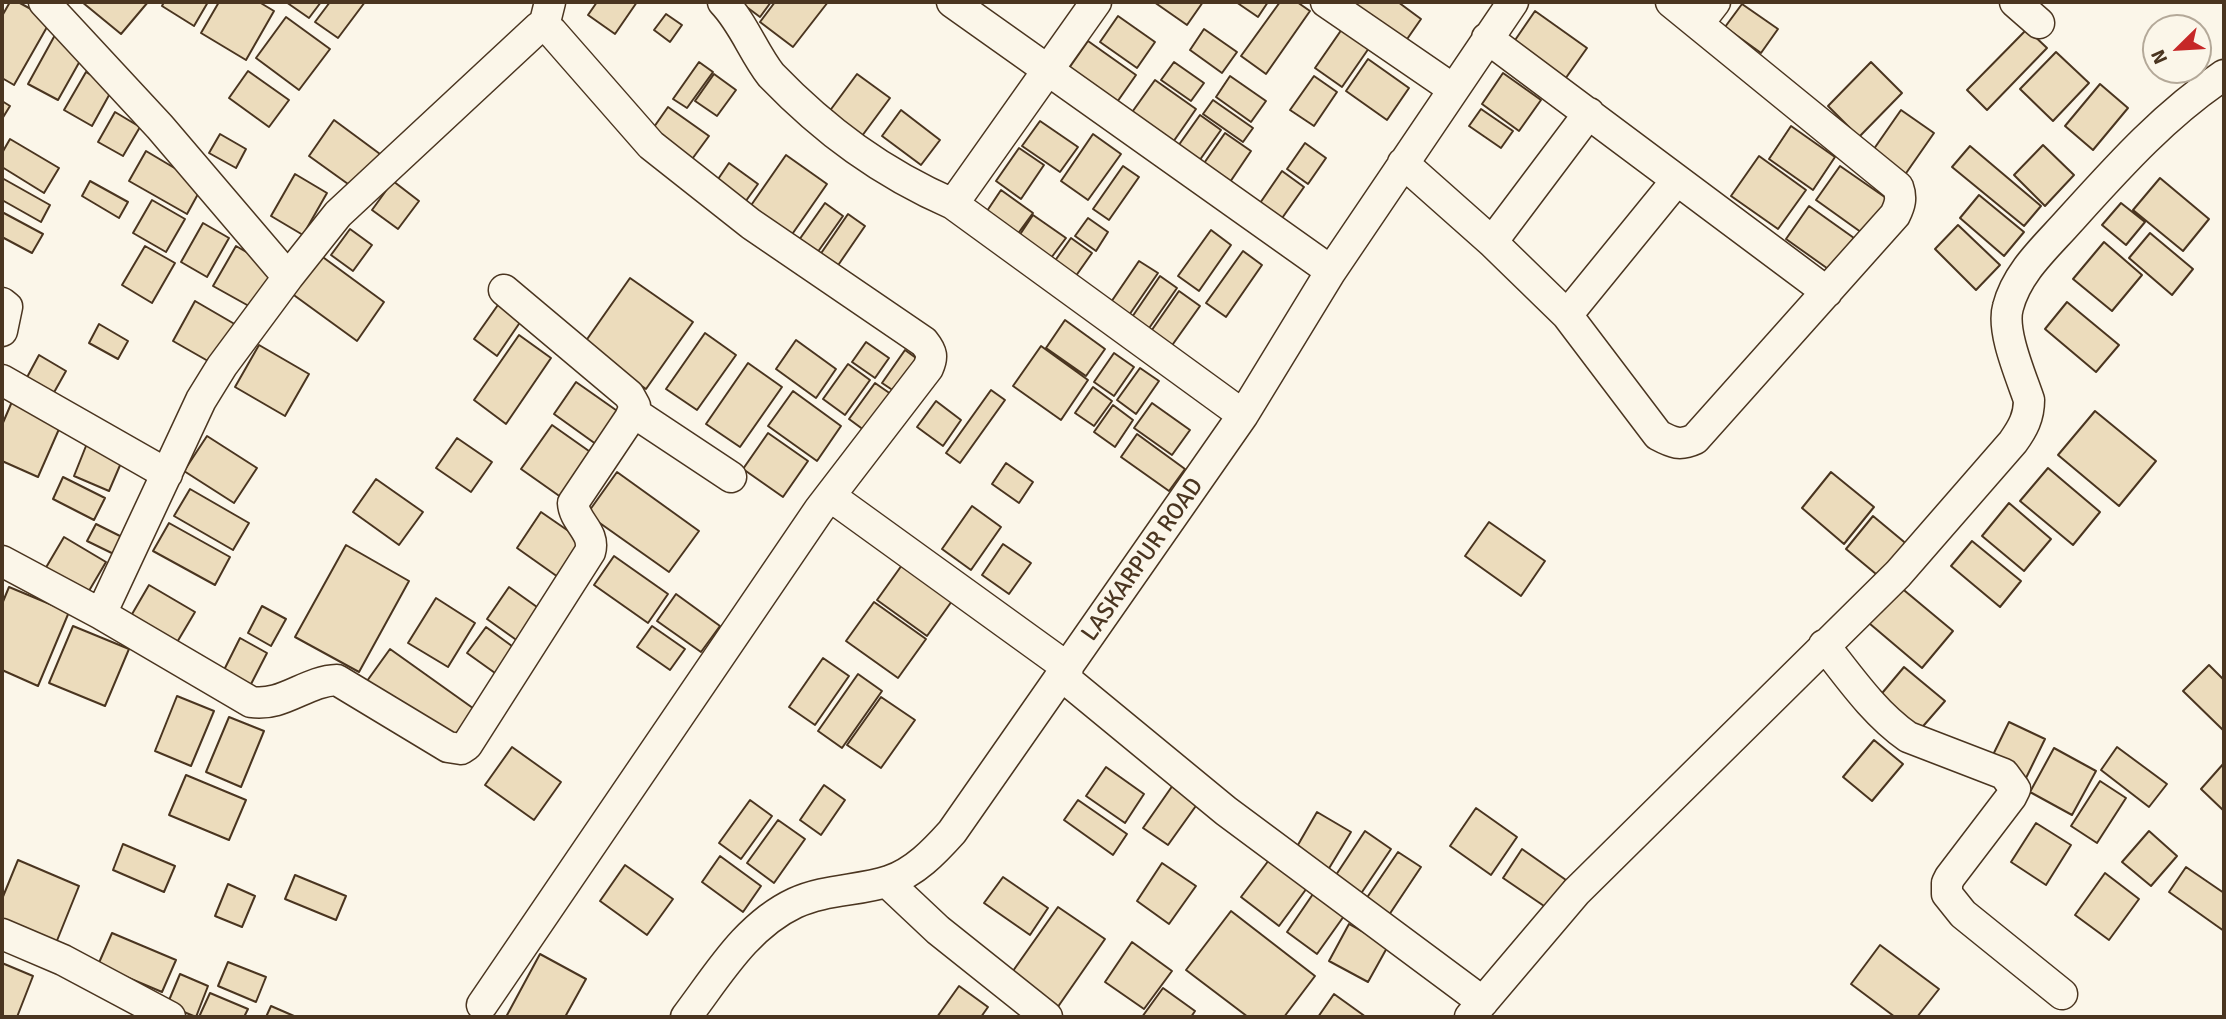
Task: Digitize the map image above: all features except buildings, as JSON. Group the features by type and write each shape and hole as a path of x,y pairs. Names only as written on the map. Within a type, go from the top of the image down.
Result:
{"street":[{"path":"44,2 160,127 288,277"},
{"path":"723,2 741,24 771,75 820,120 881,168 914,187 953,204 1243,415"},
{"path":"952,2 1331,271"},
{"path":"953,204 1096,2"},
{"path":"1326,2 1452,89"},
{"name":"LASKARPUR ROAD","path":"686,1017 739,946 770,917 797,902 819,895 887,882 906,873 934,852 952,832 1243,415 1331,271 1513,2"},
{"path":"1403,163 1492,242 1567,315 1658,435 1683,445 1695,439 1895,215 1901,196 1898,187 1706,13 1671,2"},
{"path":"2015,2 2039,23"},
{"path":"101,614 211,383 288,277 338,214 535,30 547,14 651,145 751,224 924,342 930,349 932,359 928,369 830,496 482,1005"},
{"path":"1487,38 1827,292"},
{"path":"830,496 1065,672 1226,811 1477,1010 1576,892 1898,574 2022,430 2029,400 2012,345 2007,309 2017,284 2031,263 2111,174 2172,114 2224,75"},
{"path":"1492,242 1589,113"},
{"path":"1567,315 1677,180"},
{"path":"2,561 101,614 251,702 274,702 324,682 337,680 448,747 461,749 467,745 590,552 592,541 574,510 573,503 635,406 629,395 504,290"},
{"path":"2,303 6,307 2,331"},
{"path":"2,380 167,474"},
{"path":"633,412 731,477"},
{"path":"1824,645 1869,702 1897,730 1908,737 2004,774 2011,781 2015,789 2011,797 1947,883 1947,894 1963,914 2062,994"},
{"path":"887,882 938,930 1047,1017"},
{"path":"2,934 63,960 170,1017"}]}
